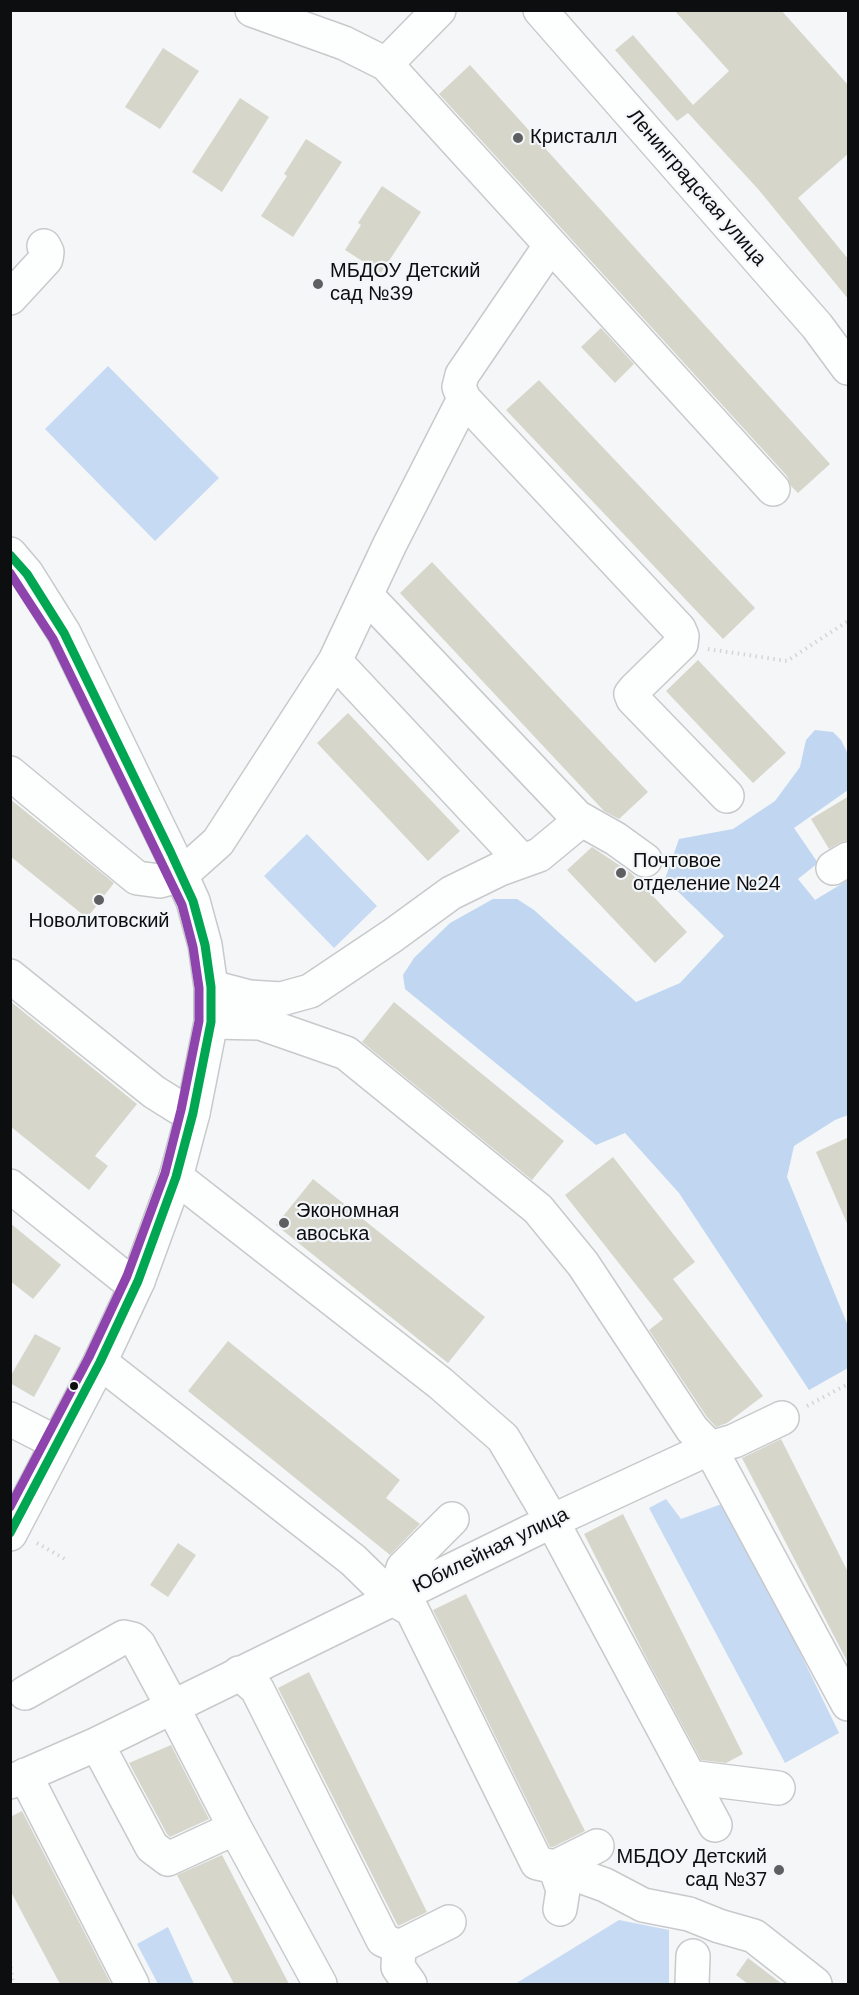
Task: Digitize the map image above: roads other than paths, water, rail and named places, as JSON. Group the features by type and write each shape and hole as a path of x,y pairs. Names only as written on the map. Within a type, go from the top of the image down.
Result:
{"street":[{"path":"252,10 344,43 386,64 773,489"},
{"path":"386,64 439,10"},
{"name":"Ленинградская улица","path":"540,10 809,317 849,368"},
{"path":"10,298 46,259 47,252 44,246"},
{"path":"550,246 462,375 459,387 464,399 679,629 682,636 681,644 632,694 633,699 727,796"},
{"path":"10,773 137,878 160,880 181,875 218,843 335,661 464,399"},
{"path":"10,554 27,574 64,633 181,875 193,901 205,945 211,987 211,1022 193,1113 176,1177 138,1281 100,1362 10,1534"},
{"path":"366,595 578,817 616,839 645,860"},
{"path":"335,661 522,861"},
{"path":"211,987 249,997 281,999 310,991 451,893 500,869 539,855 574,826 578,817"},
{"path":"10,976 154,1092 178,1107 193,1113"},
{"path":"211,1022 260,1023 346,1053 538,1209 584,1264 692,1429 710,1448 849,1704"},
{"path":"176,1177 440,1383 503,1438 552,1521 715,1825"},
{"path":"10,1185 122,1276 138,1281"},
{"path":"100,1362 354,1560 393,1599 412,1610 537,1863 605,1885 643,1905 689,1914 754,1936 815,1984"},
{"path":"10,1419 57,1443"},
{"name":"Юбилейная улица","path":"18,1779 97,1744 552,1521 710,1448 729,1443 782,1419"},
{"path":"393,1599 404,1568 452,1519"},
{"path":"25,1693 124,1637 133,1639 172,1706 320,1984"},
{"path":"239,1673 256,1689 384,1940 399,1947"},
{"path":"97,1744 152,1847 168,1859 235,1828"},
{"path":"689,1778 778,1788"},
{"path":"18,1779 132,1984"},
{"path":"555,1867 597,1846"},
{"path":"555,1867 563,1890 560,1909"},
{"path":"399,1947 448,1922"},
{"path":"399,1947 398,1967 410,1984"}],"place":[{"name":"Кристалл","path":"518,138"},
{"name":"МБДОУ Детский сад №39","path":"318,284"},
{"name":"Почтовое отделение №24","path":"621,873"},
{"name":"Новолитовский","path":"99,900"},
{"name":"Экономная авоська","path":"284,1223"},
{"name":"МБДОУ Детский сад №37","path":"779,1870"}]}
